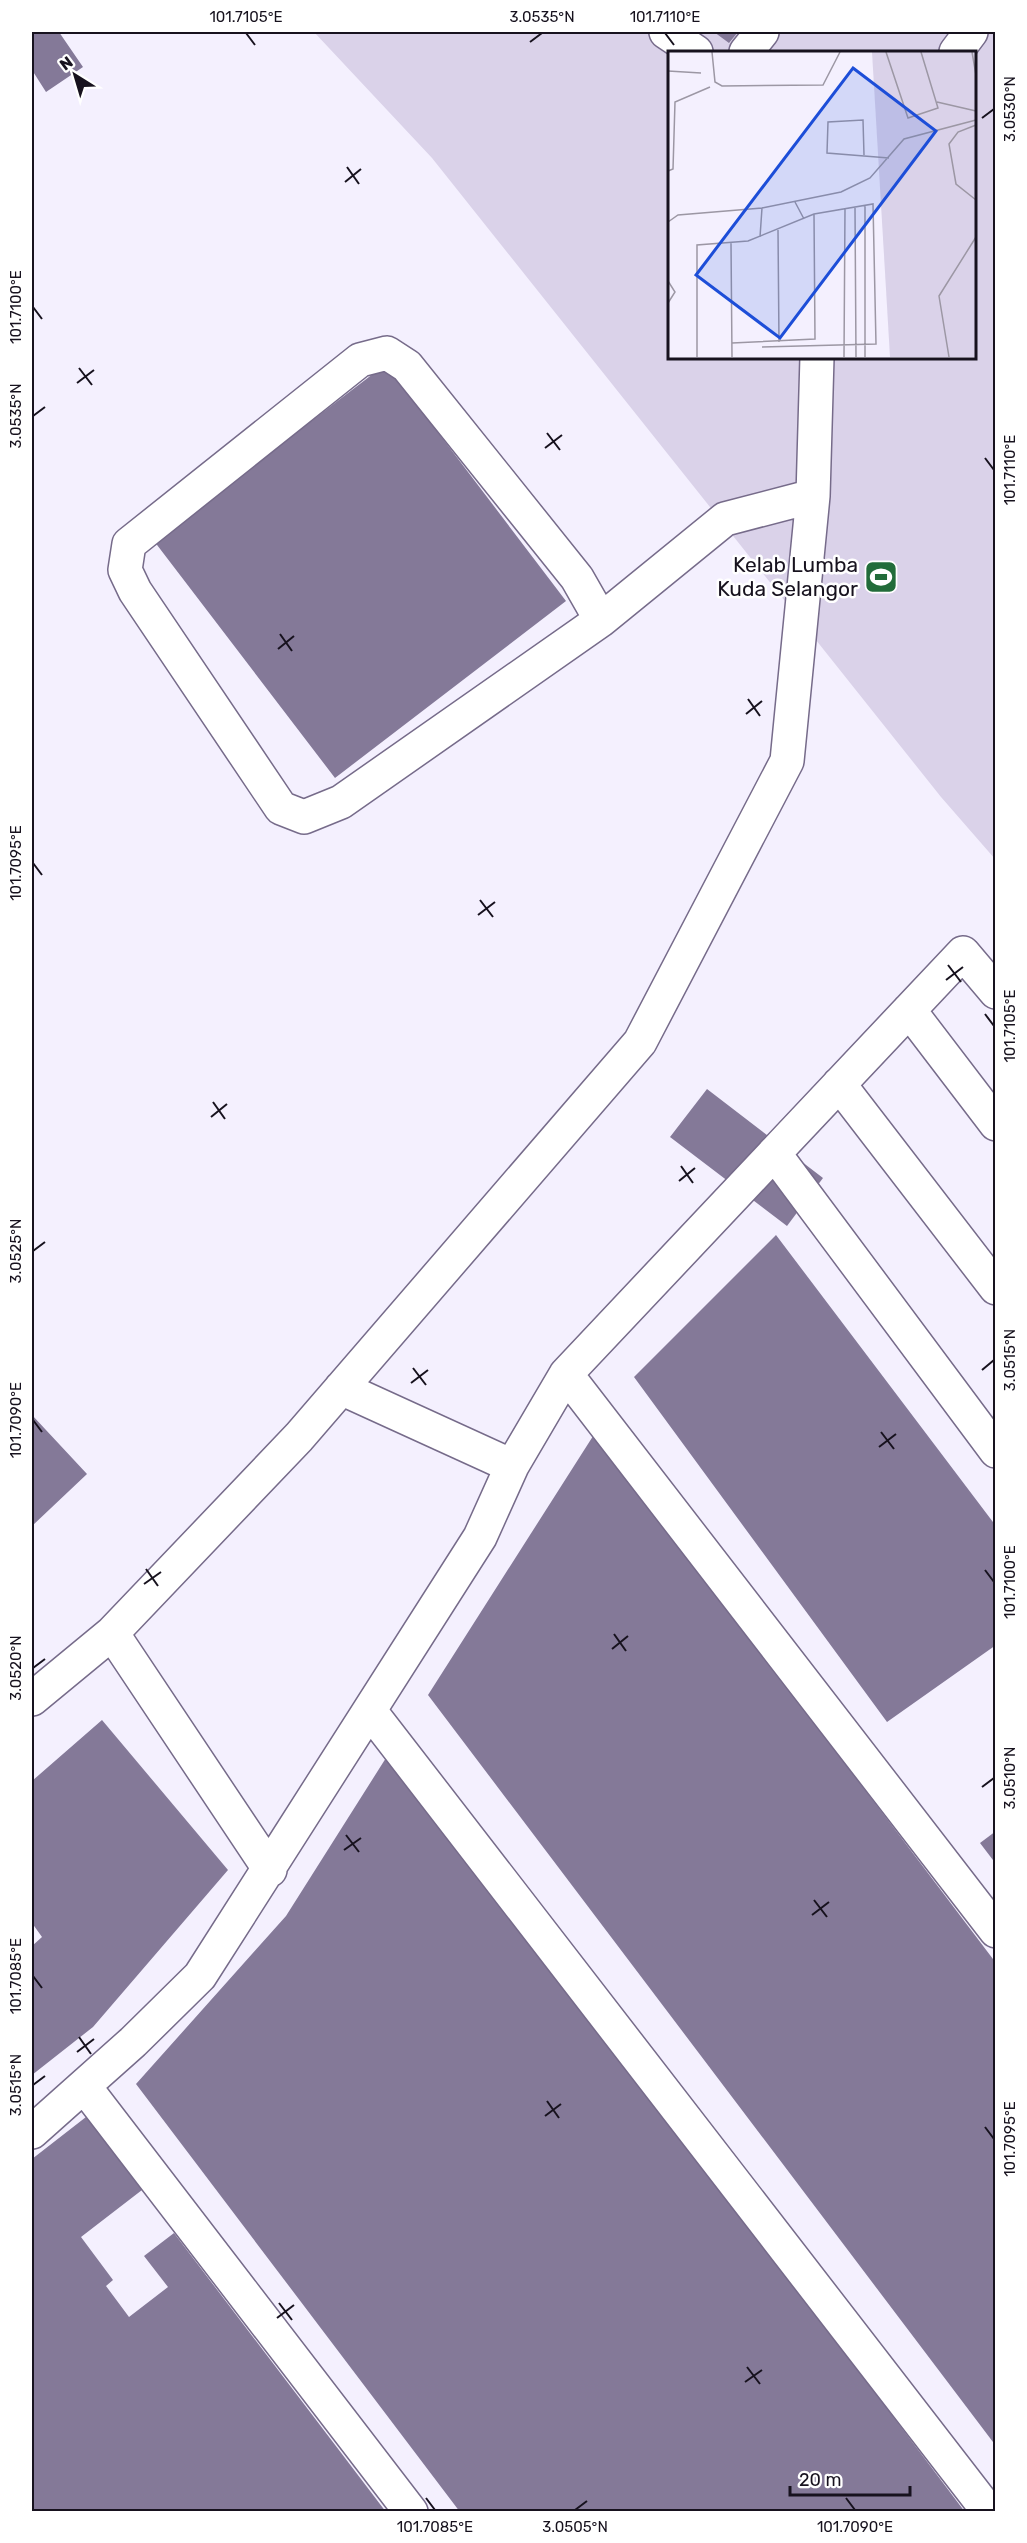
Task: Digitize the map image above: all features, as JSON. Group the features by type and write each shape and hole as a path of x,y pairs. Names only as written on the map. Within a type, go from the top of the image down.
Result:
{"lane":[{"path":"666,32 694,51"},
{"path":"747,51 762,32"},
{"path":"957,51 970,32"},
{"path":"601,620 570,568 407,366 387,353 360,360 129,544 125,570 135,591 280,808 304,817 340,802 601,620 724,519 813,496"},
{"path":"32,1699 112,1633 299,1437 632,1051 645,1032 787,760 813,496 817,358"},
{"path":"32,2132 200,1976 270,1870 480,1537 512,1466 566,1374 963,953 996,992"},
{"path":"909,1010 996,1124"},
{"path":"839,1084 996,1288"},
{"path":"774,1154 996,1451"},
{"path":"566,1374 996,1931"},
{"path":"342,1388 512,1466"},
{"path":"112,1633 270,1870"},
{"path":"370,1711 988,2511"},
{"path":"84,2086 411,2511"}],"shaded area":[{"name":"Kelab Lumba Kuda Selangor","path":"314,32 995,32 995,859 941,797 432,158"}],"building":[{"path":"32,32 59,32 83,67 46,92 32,70"},
{"path":"714,32 738,32 729,43"},
{"path":"386,364 566,601 335,778 154,541"},
{"path":"707,1089 823,1178 787,1226 670,1137"},
{"path":"776,1235 996,1526 996,1645 887,1722 634,1377"},
{"path":"32,1415 87,1474 32,1526"},
{"path":"595,1433 996,1963 996,2446 428,1695"},
{"path":"102,1720 228,1870 93,2027 32,2075 32,1946 42,1937 32,1923 32,1781"},
{"path":"391,1750 965,2512 460,2512 136,2084 286,1916"},
{"path":"996,1831 996,1864 980,1843"},
{"path":"86,2117 142,2190 81,2237 113,2280 106,2286 129,2317 168,2287 144,2256 174,2233 386,2512 32,2512 32,2159"}],"place":[{"name":"Kelab Lumba Kuda Selangor","path":"881,577"}]}
